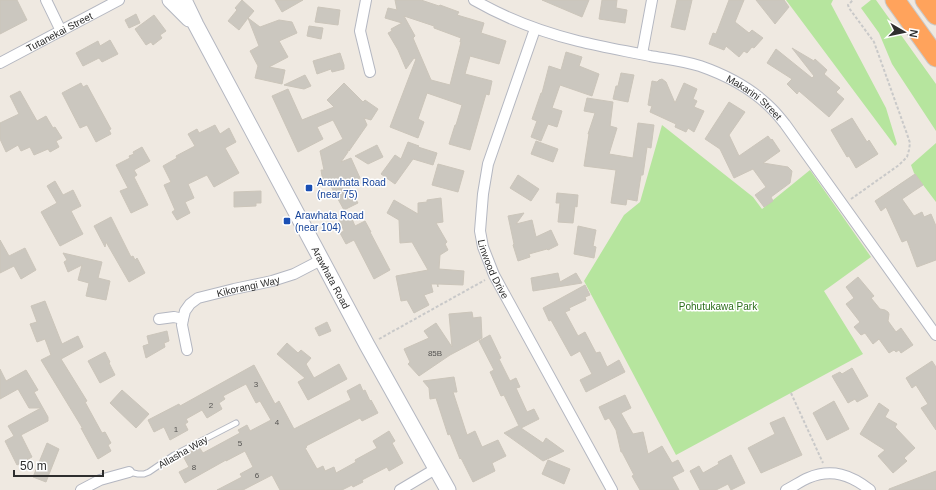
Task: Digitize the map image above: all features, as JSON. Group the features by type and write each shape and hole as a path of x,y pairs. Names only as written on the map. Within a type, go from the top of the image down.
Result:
{"highway":[{"path":"895,0 936,57"},
{"path":"925,0 936,15"}],"main road":[{"path":"170,0 196,25"},
{"name":"Arawhata Road","path":"184,0 321,260 448,490"}],"street":[{"path":"46,0 62,31"},
{"name":"Tutanekai Street","path":"0,63 119,0"},
{"path":"366,0 360,31 370,72"},
{"name":"Makarini Street","path":"474,0 535,29 578,41 676,60 699,66 729,78 748,89 773,109 785,124 936,335"},
{"path":"642,54 652,0"},
{"name":"Linwood Drive","path":"535,29 488,164 483,194 480,231 483,247 494,275 612,490"},
{"name":"Kikorangi Way","path":"183,319 185,311 190,304 198,298 272,281 294,274 321,260"},
{"path":"159,319 174,317 183,319 182,325 187,350"},
{"path":"400,490 437,468"},
{"path":"81,490 100,480 129,472"},
{"path":"786,490 808,478 828,473 837,473 846,476 870,490"}],"lane":[{"name":"Allasha Way","path":"129,472 140,474 149,472 174,455 236,423"}],"path":[{"path":"843,205 899,165 907,157 910,143 874,42 849,8 848,5 853,0"},
{"path":"367,345 494,275"},
{"path":"791,393 828,473"}],"green space":[{"path":"786,0 833,0 831,4 886,108 897,144 895,146"},
{"path":"871,0 876,0 936,84 936,131 892,64 879,33 861,8"},
{"name":"Pohutukawa Park","path":"662,125 753,197 762,209 810,170 871,257 824,291 863,354 676,455 584,281 624,215 640,202"},
{"path":"936,143 936,202 914,173 911,165"}],"building":[{"path":"0,0 17,0 27,20 0,34"},
{"path":"242,0 254,11 239,30 228,21 237,10 235,8"},
{"path":"275,0 303,0 282,12"},
{"path":"395,0 421,0 439,6 440,5 459,12 457,15 484,23 481,33 506,41 499,64 470,56 465,74 492,81 489,95 486,94 470,150 449,144 462,105 427,93 418,119 424,122 418,138 390,127 416,59 414,58 406,69 398,50 388,33 392,31 391,29 402,23 385,18 388,8 397,10","holes":["404,16 434,26 434,28 461,38 450,85 431,80 413,38 415,36"]},
{"path":"542,0 589,0 582,17"},
{"path":"602,0 617,0 616,8 627,10 625,23 599,19"},
{"path":"677,0 692,0 685,30 671,27"},
{"path":"729,0 744,0 735,22 749,33 752,30 763,38 754,48 752,47 747,53 744,51 739,57 726,46 724,50 709,44 713,33 716,34"},
{"path":"756,0 784,0 789,7 775,24"},
{"path":"318,7 340,10 338,25 315,22"},
{"path":"136,14 140,23 129,28 125,20"},
{"path":"154,15 166,31 160,35 162,38 153,45 151,42 146,45 135,29"},
{"path":"248,18 260,27 279,20 292,22 297,33 279,41 288,57 269,67 285,70 282,84 255,78 258,66 250,51 259,46"},
{"path":"309,26 323,28 321,39 307,36"},
{"path":"110,40 118,54 102,62 99,58 83,66 76,53 98,41 100,46"},
{"path":"792,48 814,61 815,59 827,70 824,74 840,88 836,92 844,99 829,117 799,91 797,94 787,84 792,79 767,63 776,49 812,78 814,76"},
{"path":"566,52 582,57 579,66 599,74 592,96 560,85 552,108 562,111 557,127 548,124 541,141 531,137 537,121 532,119 542,93 549,66 561,70"},
{"path":"340,53 344,69 332,72 331,69 317,74 313,61"},
{"path":"621,73 634,75 628,102 613,99"},
{"path":"305,75 311,86 304,89 284,85"},
{"path":"662,79 666,82 675,103 684,83 697,89 693,99 697,101 694,107 704,111 694,132 688,128 686,132 675,127 676,124 650,112 652,106 648,105 652,81 657,82"},
{"path":"81,83 83,87 87,85 111,129 109,130 111,134 96,142 87,125 80,128 62,93"},
{"path":"344,83 363,102 365,100 378,109 371,120 364,118 367,125 349,151 347,150 348,152 341,162 351,158 360,178 347,184 358,203 344,210 328,181 326,183 326,181 323,182 321,170 324,170 320,151 343,139 333,120 317,127 323,139 298,152 272,96 288,89 302,120 334,107 327,100"},
{"path":"20,91 37,121 46,116 53,128 55,127 62,138 56,141 59,147 50,152 48,149 34,155 30,147 21,151 18,145 6,152 0,139 0,123 19,114 10,96"},
{"path":"587,98 613,102 610,126 617,128 609,154 633,158 638,123 654,125 651,148 647,147 637,201 627,199 626,205 611,203 616,170 584,166 588,134 595,113 584,111"},
{"path":"729,102 745,112 729,135 739,156 768,136 771,140 772,139 780,151 763,163 788,167 792,171 790,183 771,197 773,201 764,207 755,195 766,187 753,169 734,178 720,149 705,139"},
{"path":"852,118 867,142 869,140 878,154 856,168 849,156 847,157 831,130"},
{"path":"215,125 220,134 229,128 236,142 225,148 239,173 214,187 207,175 188,184 194,198 185,202 190,213 177,220 172,212 175,210 164,185 171,182 163,166 177,158 176,156 195,146 188,134 197,129 199,133"},
{"path":"536,141 558,149 553,162 531,154"},
{"path":"408,142 437,153 433,165 413,159 395,184 381,174 395,155 401,159"},
{"path":"377,145 383,157 368,164 355,156"},
{"path":"142,147 150,161 134,170 137,175 134,177 148,205 131,213 120,191 128,188 116,165 130,158 129,156 134,154 133,152"},
{"path":"438,164 464,171 458,192 432,185"},
{"path":"915,174 923,185 902,199 914,216 922,212 924,217 931,214 936,226 936,260 917,267 907,240 902,242 886,207 881,211 875,201"},
{"path":"518,175 539,189 531,201 510,188"},
{"path":"55,181 63,195 73,190 81,206 71,211 83,234 60,246 41,212 57,203 47,186"},
{"path":"261,191 261,203 256,203 256,206 234,207 234,192"},
{"path":"557,193 578,195 573,223 558,222 560,203 556,203"},
{"path":"441,198 443,222 436,223 447,242 445,244 448,250 440,255 439,269 464,271 463,285 438,284 438,287 437,284 431,284 433,292 424,295 429,305 414,313 407,300 401,301 396,276 428,270 412,242 400,243 399,220 387,213 394,200 418,214 418,203"},
{"path":"524,213 516,224 532,220 536,237 551,230 558,245 548,250 529,254 530,257 518,261 513,245 508,216"},
{"path":"350,214 355,226 365,221 390,270 374,279 354,240 346,244 340,233 344,231 339,219"},
{"path":"111,217 131,257 133,256 135,260 137,258 145,273 129,282 106,242 105,247 94,226"},
{"path":"578,226 596,230 593,246 596,247 594,258 574,254"},
{"path":"0,240 9,256 25,248 36,270 21,279 14,266 0,273"},
{"path":"63,253 102,262 98,278 110,281 106,300 86,296 89,283 78,280 82,265 68,272 64,262 67,260"},
{"path":"558,273 560,282 576,273 582,283 533,291 531,278"},
{"path":"858,277 874,296 871,298 880,309 888,312 888,321 896,332 901,328 913,345 901,353 899,350 896,352 894,350 889,353 879,339 873,344 865,333 861,335 854,327 860,322 846,304 854,298 846,287"},
{"path":"585,285 590,295 585,297 586,300 569,308 570,310 565,312 578,336 585,332 596,353 600,352 607,367 619,360 625,372 586,392 580,380 592,374 580,351 571,356 551,320 549,321 543,308"},
{"path":"45,301 62,344 78,336 83,347 61,359 87,401 85,402 102,433 105,432 111,443 108,445 111,451 98,459 81,428 83,429 41,360 51,355 45,339 37,342 30,324 37,322 31,306"},
{"path":"472,312 473,318 481,317 482,338 450,355 419,376 408,364 410,362 404,349 429,338 424,331 436,323 452,347 449,314"},
{"path":"327,322 331,331 319,336 315,328"},
{"path":"167,331 169,341 164,343 165,347 146,358 143,346 149,344 147,336"},
{"path":"490,335 501,358 499,359 510,381 516,378 520,387 516,388 527,412 534,409 539,419 521,428 543,443 546,438 564,451 543,461 504,433 519,426 504,395 501,396 490,372 494,370 479,341"},
{"path":"287,343 298,353 301,350 311,358 306,364 314,378 339,364 347,379 308,400 298,382 305,378 277,354"},
{"path":"105,352 115,375 100,383 88,361"},
{"path":"932,361 936,367 936,430 921,408 928,404 916,385 912,388 906,378"},
{"path":"254,365 275,404 279,401 294,429 351,400 347,391 360,384 363,391 365,390 378,413 362,421 360,418 306,446 307,447 305,448 317,469 323,466 325,471 334,467 336,473 356,462 355,460 377,448 373,441 389,431 395,441 392,443 403,463 389,471 387,467 362,480 363,482 342,490 280,490 272,475 243,490 217,490 242,477 240,474 253,467 245,451 185,483 179,472 189,467 183,456 199,447 203,453 240,433 238,430 247,425 250,431 271,420 260,401 256,403 246,384 223,396 225,399 219,403 222,409 207,418 202,410 186,419 188,422 185,424 188,430 170,440 164,427 154,432 148,420 179,404 180,406"},
{"path":"852,368 868,396 857,402 855,399 848,403 832,376 840,372 842,374"},
{"path":"0,369 6,381 26,370 38,390 34,392 48,417 48,421 21,435 32,457 17,465 5,441 14,436 8,426 41,408 29,408 18,389 0,399"},
{"path":"454,377 457,392 453,392 467,435 475,431 482,447 498,440 506,456 492,463 495,471 473,482 461,458 460,459 450,434 448,435 436,398 430,399 429,388 423,381"},
{"path":"122,390 149,414 136,428 110,403"},
{"path":"625,395 631,408 621,413 633,434 643,432 648,454 662,446 672,463 678,460 684,471 672,477 679,490 640,490 632,476 634,475 621,452 616,430 609,418 605,420 599,407"},
{"path":"834,401 849,429 827,440 813,413"},
{"path":"879,403 889,410 885,417 897,424 895,427 915,448 904,458 907,461 893,473 878,456 885,450 860,434"},
{"path":"784,417 802,455 761,473 748,448 775,434 770,423"},
{"path":"47,443 59,449 46,482 33,477"},
{"path":"731,455 745,483 731,490 728,484 716,490 700,490 690,471 699,466 703,473"},
{"path":"548,460 570,469 564,484 542,474"},
{"path":"936,471 936,490 889,490 889,489"}],"place":[{"name":"Arawhata Road (near 75)","path":"309,188"},
{"name":"Arawhata Road (near 104)","path":"287,221"}]}
